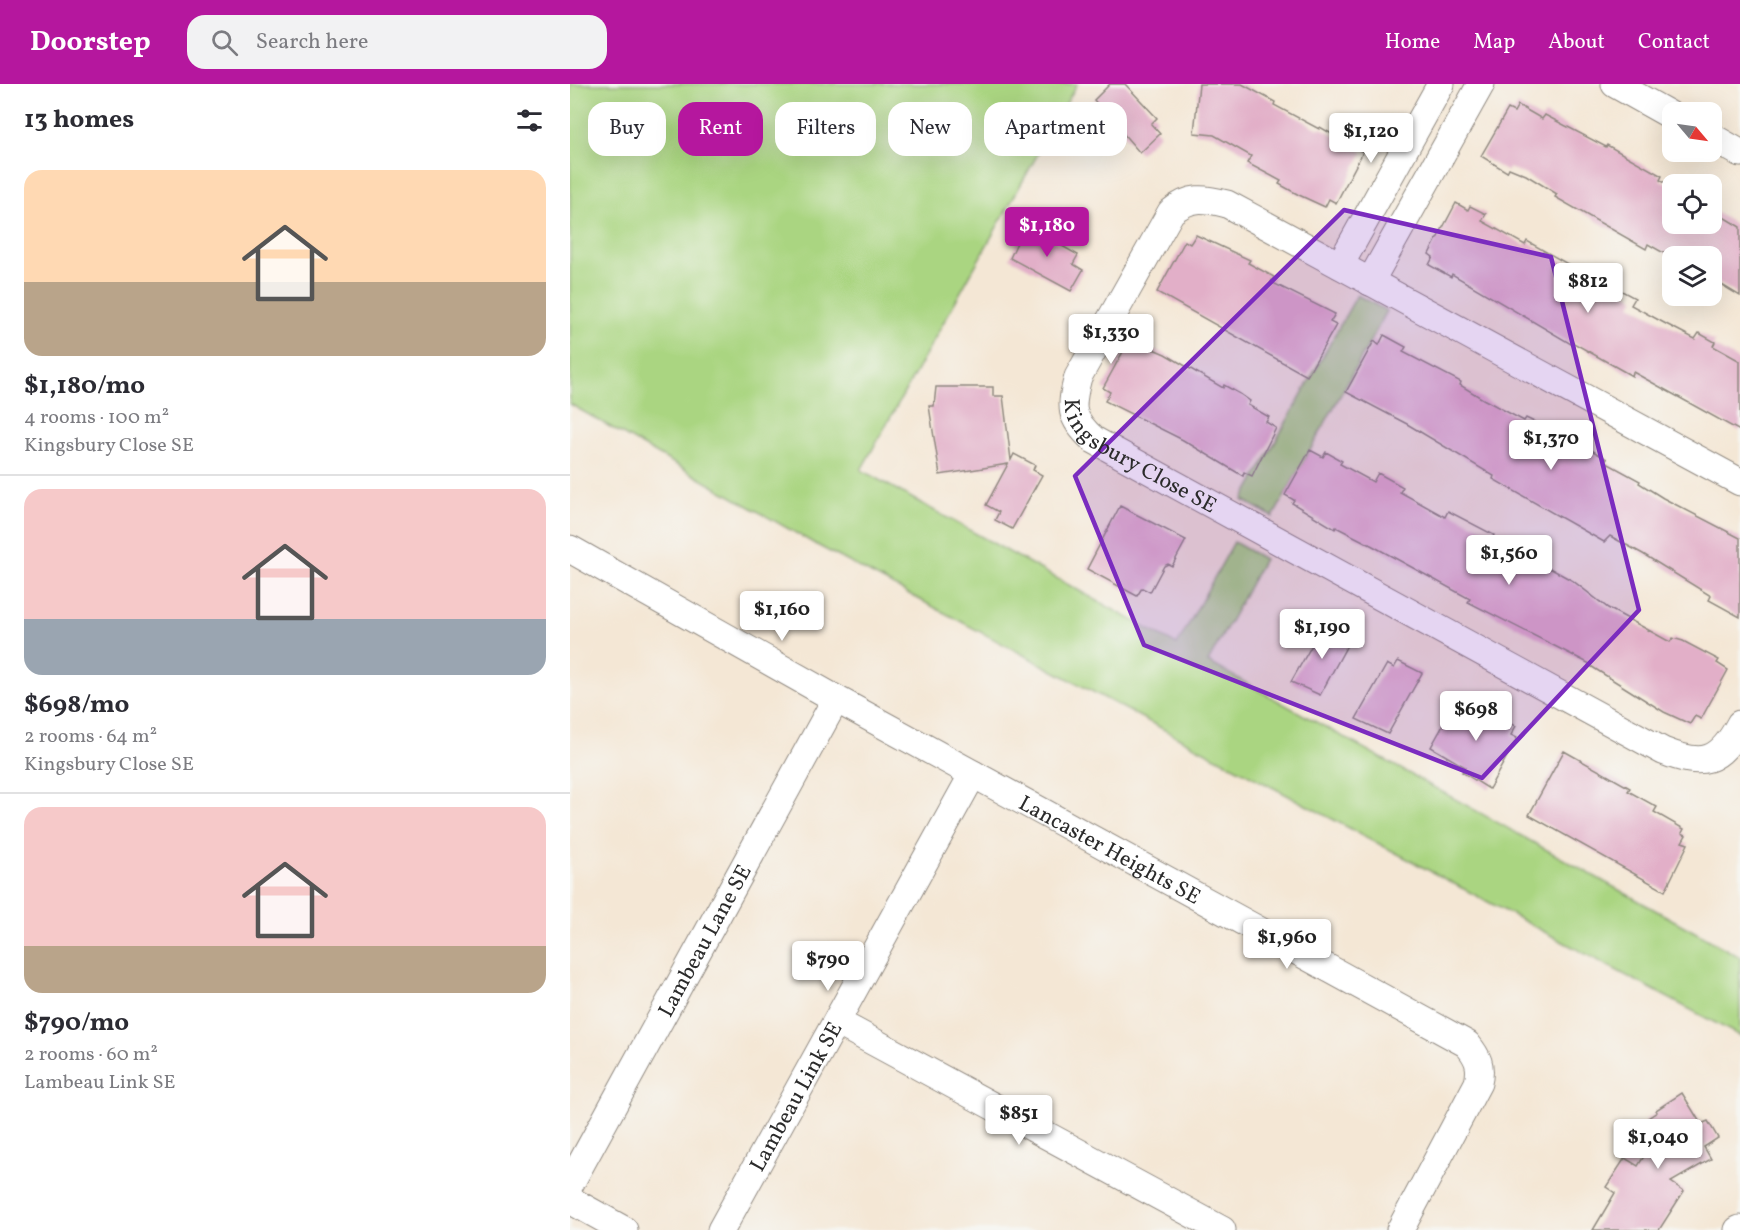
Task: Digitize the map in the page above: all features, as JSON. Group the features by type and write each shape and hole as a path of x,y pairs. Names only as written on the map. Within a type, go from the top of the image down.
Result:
{"street":[{"path":"1340,265 1441,84"},
{"path":"1370,282 1481,84"},
{"path":"1615,84 1662,110"},
{"path":"1722,143 1740,153"},
{"name":"Kingsbury Close SE","path":"1740,482 1227,204 1196,198 1182,203 1171,212 1078,377 1072,400 1072,414 1082,429 1094,440 1663,751 1684,760 1700,762 1719,753 1731,740 1740,724"},
{"name":"Lancaster Heights SE","path":"570,549 837,699 1467,1044 1477,1056 1481,1071 1478,1083 1400,1230"},
{"name":"Lambeau Lane SE","path":"570,1184 837,699"},
{"name":"Lambeau Link SE","path":"721,1230 973,774"},
{"path":"837,1022 1222,1230"},
{"path":"570,1200 624,1230"}],"highlighted area":[{"path":"1344,210 1551,257 1639,610 1482,778 1144,645 1075,476"}],"green space":[{"path":"570,84 1077,84 1067,102 984,102 984,156 1037,156 861,470 1177,645 1234,542 1264,559 1208,662 1740,957 1740,1036 815,544 570,404"},
{"path":"1357,295 1387,311 1273,517 1243,500"}],"building":[{"path":"1110,84 1125,84 1157,118 1151,124 1160,134 1140,153 1127,138 1127,102 1096,102 1094,100"},
{"path":"1199,84 1242,84 1275,102 1274,105 1319,129 1320,127 1363,152 1336,203 1329,199 1325,207 1299,195 1279,184 1281,181 1247,163 1251,156 1214,135 1194,133"},
{"path":"1518,105 1542,119 1545,115 1606,147 1607,145 1662,176 1660,180 1662,181 1662,234 1722,234 1722,216 1740,227 1740,296 1722,285 1722,246 1662,246 1662,252 1648,244 1646,249 1555,197 1557,194 1526,175 1509,168 1507,172 1481,156 1508,109 1514,112"},
{"path":"1456,203 1468,210 1470,206 1486,214 1482,221 1525,245 1527,241 1608,287 1609,284 1635,298 1631,305 1695,339 1699,333 1715,342 1713,346 1740,361 1740,431 1633,372 1632,376 1572,342 1571,344 1452,274 1451,277 1429,265 1433,257 1429,254"},
{"path":"1025,225 1078,255 1073,264 1083,270 1071,291 1010,258"},
{"path":"1196,235 1250,260 1248,263 1274,277 1271,282 1335,314 1330,322 1336,325 1307,376 1157,292 1185,241 1190,244"},
{"path":"1384,335 1406,347 1403,352 1461,382 1460,385 1483,399 1524,421 1526,418 1586,447 1607,459 1605,462 1640,481 1639,483 1663,498 1740,538 1740,617 1709,600 1711,596 1643,554 1610,536 1604,542 1493,479 1494,476 1407,424 1346,392 1374,341 1379,345"},
{"path":"1130,339 1165,354 1223,388 1224,385 1250,401 1248,405 1269,417 1266,422 1276,428 1252,476 1244,472 1243,476 1183,440 1105,401 1110,392 1103,388"},
{"path":"936,387 993,387 993,396 1003,396 1011,460 1014,454 1035,465 1033,470 1042,475 1012,529 995,520 999,512 986,505 1008,464 940,475 929,406 934,406"},
{"path":"1310,450 1323,457 1326,452 1342,461 1340,464 1373,482 1378,473 1403,487 1400,492 1445,517 1448,511 1494,535 1493,537 1573,581 1608,608 1670,642 1673,638 1683,641 1719,660 1717,663 1728,670 1701,719 1695,716 1690,724 1664,712 1590,664 1468,602 1470,599 1371,545 1336,527 1335,529 1292,503 1294,500 1285,495"},
{"path":"1120,506 1186,540 1172,566 1168,564 1164,566 1150,592 1142,588 1137,596 1087,569"},
{"path":"1330,625 1352,636 1320,695 1291,682 1320,631 1325,633"},
{"path":"1398,661 1422,673 1388,734 1356,719 1387,664 1394,668"},
{"path":"1468,701 1516,726 1511,735 1517,738 1489,789 1462,772 1465,767 1431,747 1454,706 1463,711"},
{"path":"1564,751 1630,788 1628,791 1657,807 1654,812 1684,829 1682,833 1686,835 1682,842 1688,844 1665,891 1529,815"},
{"path":"1682,1093 1701,1124 1708,1121 1718,1138 1704,1147 1711,1159 1671,1182 1684,1191 1659,1230 1593,1230 1615,1193 1606,1187 1625,1158 1638,1166 1656,1137 1645,1120"}]}
